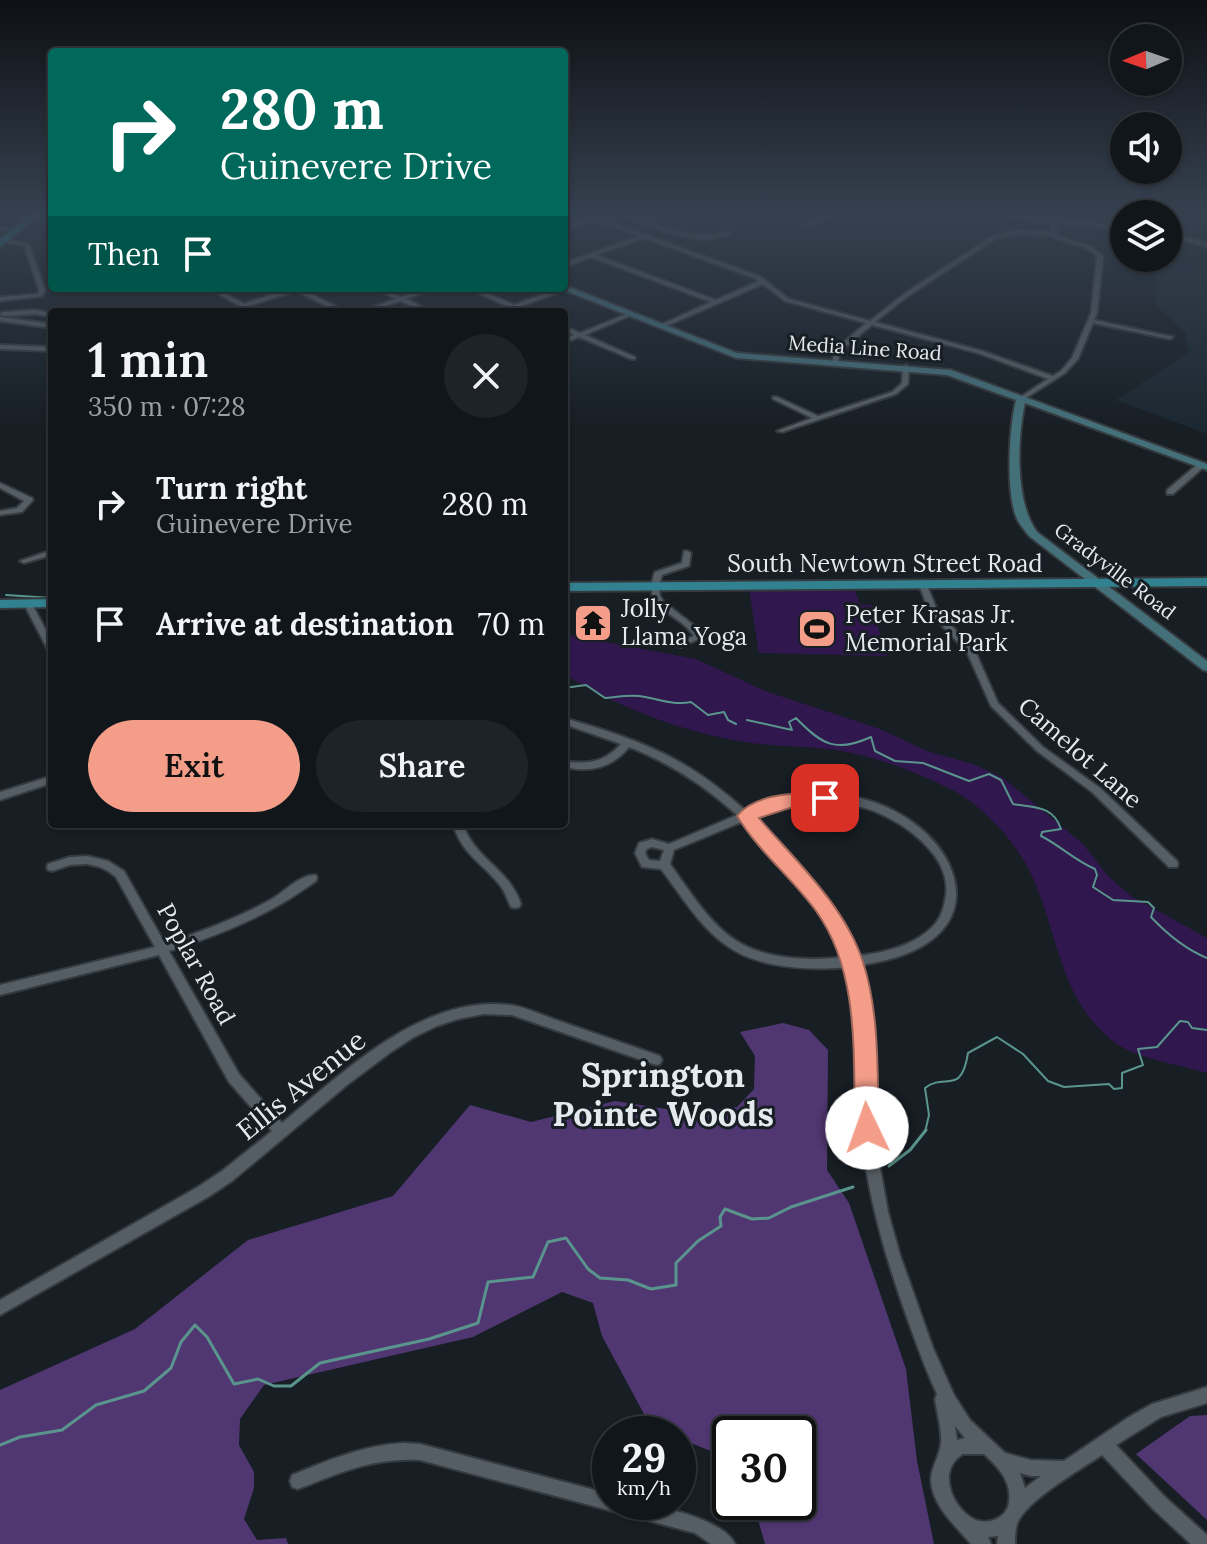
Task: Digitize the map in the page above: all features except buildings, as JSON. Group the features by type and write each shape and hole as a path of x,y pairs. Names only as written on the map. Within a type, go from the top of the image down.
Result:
{"main road":[{"name":"Media Line Road","path":"568,289 736,355 948,372 1205,466"},
{"name":"Gradyville Road","path":"1021,399 1016,427 1018,502 1022,518 1033,534 1207,667"},
{"name":"South Newtown Street Road","path":"568,587 1207,582"},
{"path":"0,604 48,603"}],"street":[{"path":"0,299 40,295 40,284"},
{"path":"668,284 716,302"},
{"path":"662,326 757,284"},
{"path":"767,284 782,298 980,352 1053,378"},
{"path":"835,363 840,347 923,284"},
{"path":"1021,399 1075,359 1092,321 1097,284"},
{"path":"218,292 247,308"},
{"path":"243,306 285,292"},
{"path":"305,292 336,308"},
{"path":"385,292 421,308"},
{"path":"374,308 421,292"},
{"path":"479,292 513,307 554,292"},
{"path":"0,316 35,312 48,314"},
{"path":"568,340 631,314"},
{"path":"0,316 48,325"},
{"path":"1092,321 1170,337"},
{"path":"568,330 633,358"},
{"path":"0,347 48,349"},
{"path":"780,431 894,393 905,384 906,367"},
{"path":"775,398 817,418"},
{"path":"1170,492 1205,466"},
{"path":"0,485 25,496 28,503 19,510 0,513"},
{"path":"0,496 14,492"},
{"path":"24,561 48,553"},
{"path":"663,638 681,644 699,637 695,630 660,604 655,588 658,574 686,564 687,553"},
{"name":"Camelot Lane","path":"923,585 929,606 971,651 994,704 1040,749 1096,790 1173,864"},
{"path":"28,604 48,642"},
{"path":"568,722 655,753 713,787 746,816 817,897 852,961 863,1025 867,1128 882,1221 940,1381 965,1427 995,1455 1017,1489 1006,1544"},
{"path":"568,765 587,768 602,765 627,743"},
{"path":"0,796 48,780"},
{"path":"825,798 878,808 904,822 944,859 952,881 950,905 940,926 922,943 890,955 852,961 791,962 761,958 734,945 716,930 664,865 646,864 640,853 643,846 652,843 670,848 746,816 796,799 825,798"},
{"path":"459,828 464,844 512,891 515,904"},
{"path":"664,865 670,848"},
{"name":"Poplar Road","path":"52,867 66,861 93,860 109,865 120,874 234,1078 281,1131"},
{"path":"0,990 164,949 270,907 312,878"},
{"name":"Ellis Avenue","path":"0,1308 203,1192 394,1042 417,1028 468,1010 492,1008 530,1014 656,1060"},
{"path":"940,1381 948,1433 946,1458 941,1472 944,1496 952,1511 982,1544"},
{"path":"965,1523 988,1531 1012,1517 1035,1490 1158,1410 1207,1395"},
{"path":"946,1458 964,1445 1031,1468 1068,1469"},
{"path":"1104,1445 1159,1503 1204,1544"},
{"path":"298,1481 366,1456 395,1449 420,1452 699,1526 726,1544"}],"shaded area":[{"path":"1155,284 1207,284 1207,434 1116,400 1189,352 1185,332 1157,306"},
{"name":"Peter Krasas Jr. Memorial Park","path":"749,590 855,591 860,605 871,605 887,656 759,653"},
{"path":"568,635 696,659 765,691 880,729 927,751 973,764 1002,777 1083,844 1109,877 1131,896 1207,938 1207,1073 1127,1050 1099,1028 1071,986 1027,866 996,824 956,792 900,767 871,758 831,749 726,739 677,726 608,698 568,676"},
{"path":"783,1023 809,1030 828,1050 827,1170 849,1203 906,1369 917,1461 934,1544 765,1544 757,1520 816,1520 816,1416 712,1416 712,1451 696,1445 696,1416 645,1416 602,1336 593,1303 562,1292 473,1337 264,1385 240,1419 239,1445 254,1472 254,1488 244,1519 257,1540 286,1538 288,1544 0,1544 0,1390 135,1329 248,1240 393,1196 470,1105 531,1122 615,1101 692,1113 737,1107 754,1089 755,1056 740,1032"},
{"path":"1207,1415 1207,1520 1136,1454 1190,1416"}],"waterway":[{"path":"6,595 48,598"},
{"path":"568,687 586,685 605,698 635,696 691,702 708,715 724,712 728,720 736,724"},
{"path":"747,720 792,730 789,722 796,718 814,735 830,744 848,745 871,737 875,751 895,761 923,763 969,781 989,774 1001,780 1013,804 1042,809 1058,821 1061,829 1042,832 1041,836 1095,869 1097,875 1093,887 1113,900 1148,902 1154,908 1151,917 1163,929 1184,946 1207,958"},
{"path":"925,1131 929,1115 925,1088 957,1079 968,1053 997,1037 1023,1054 1048,1081 1064,1087 1109,1084 1114,1089 1122,1088 1122,1073 1143,1065 1138,1049 1157,1047 1180,1021 1188,1022 1192,1028 1207,1030"},
{"path":"889,1166 910,1150 925,1131"},
{"path":"0,1445 20,1437 62,1430 96,1405 144,1391 171,1368 181,1342 195,1325 207,1337 234,1384 258,1379 274,1386 291,1386 320,1363 429,1339 478,1323 488,1282 533,1277 548,1242 566,1238 588,1269 600,1278 628,1280 651,1289 676,1285 676,1263 698,1241 721,1226 720,1217 725,1209 752,1219 769,1218 791,1207 853,1187"}],"place":[{"name":"Jolly Llama Yoga","path":"593,623"},
{"name":"Peter Krasas Jr. Memorial Park","path":"817,629"}],"district":[{"name":"Springton Pointe Woods","path":"663,1094"}],"route":[{"path":"825,798 796,799 746,816 809,885 839,932 852,961 863,1025 867,1128"}]}
